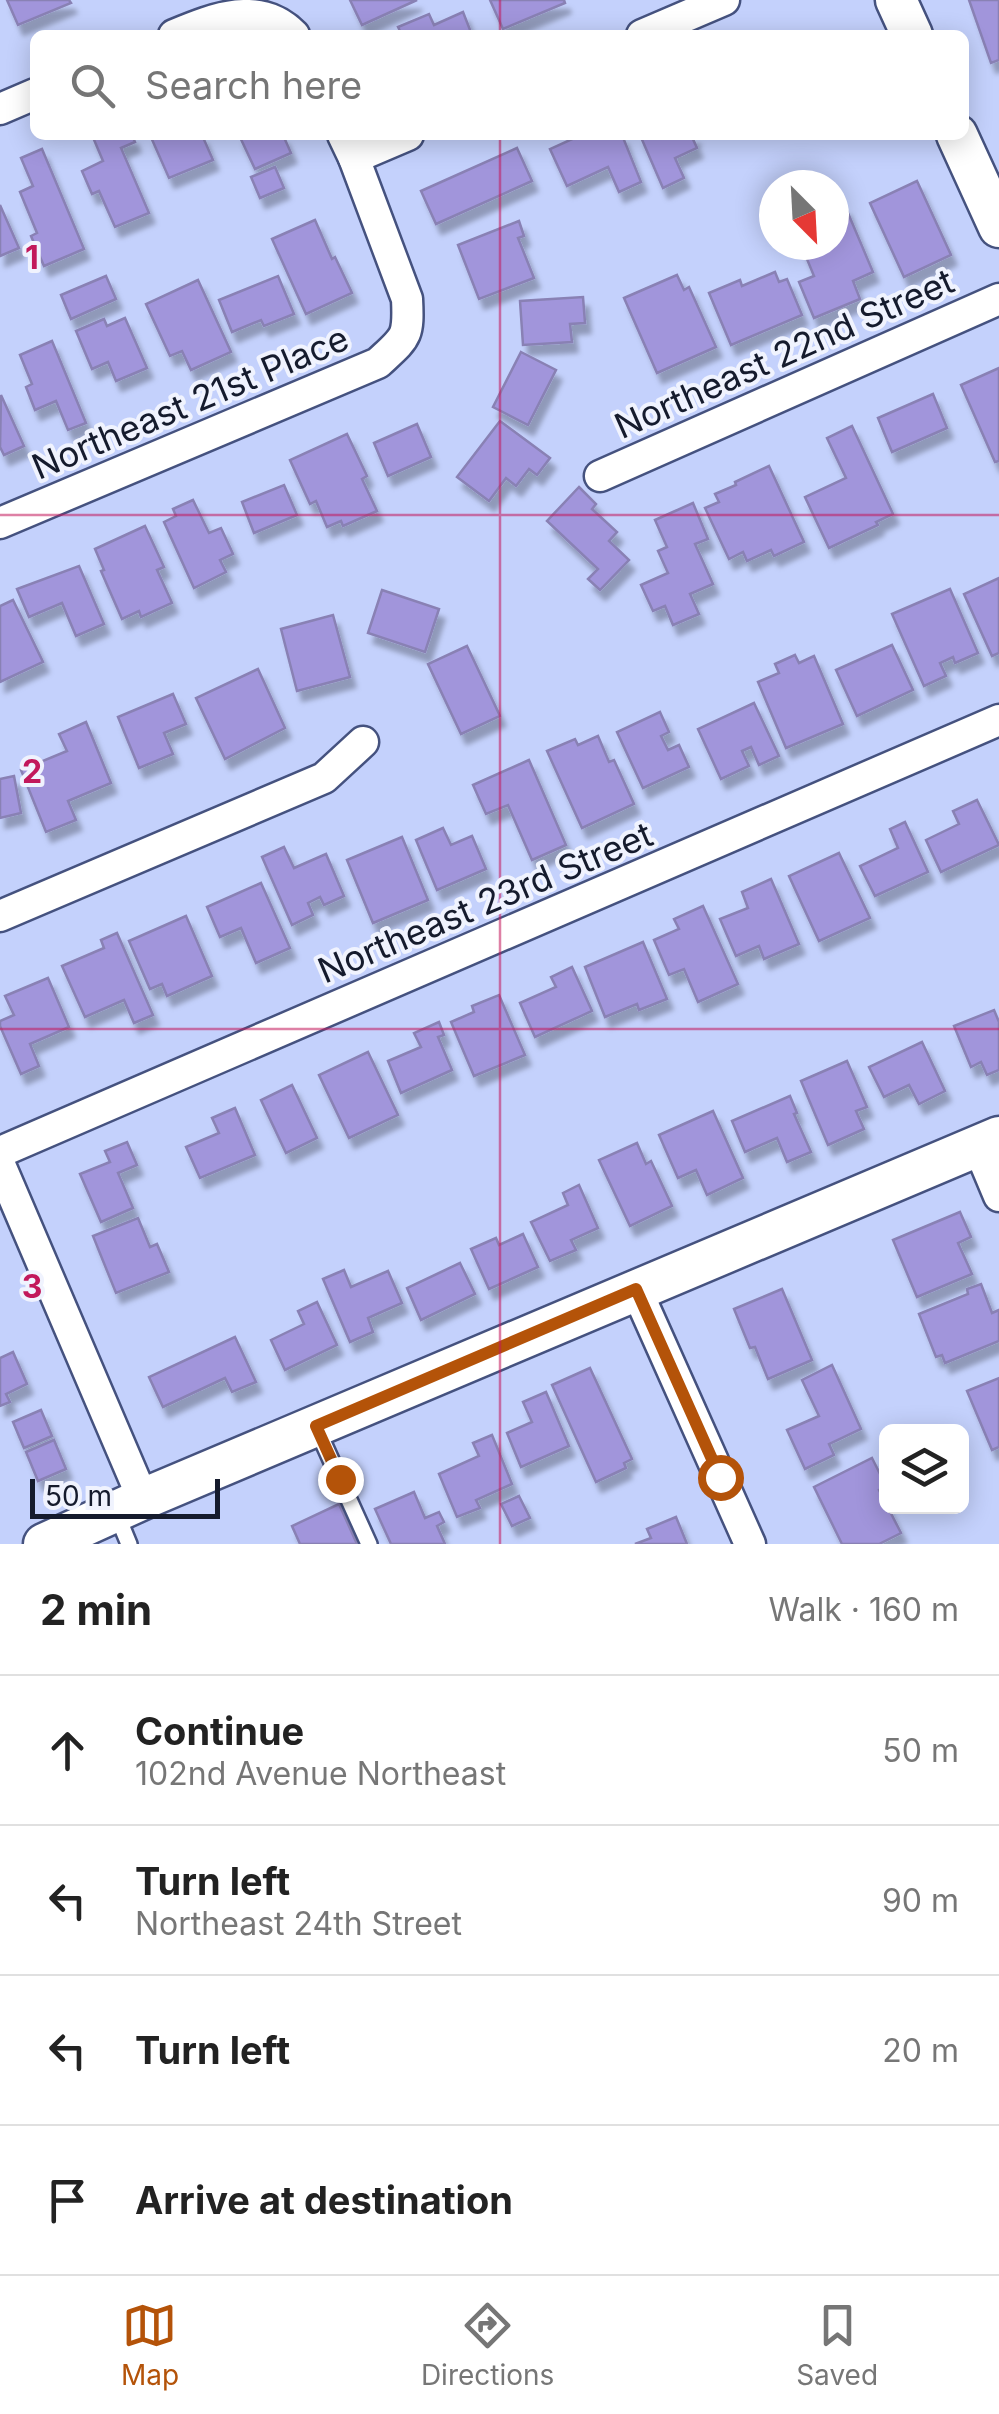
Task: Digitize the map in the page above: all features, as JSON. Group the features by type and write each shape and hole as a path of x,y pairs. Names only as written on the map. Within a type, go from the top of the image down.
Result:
{"main road":[{"path":"896,0 910,30"},
{"path":"960,140 999,227"},
{"path":"44,1544 129,1518 316,1426 988,1141"}],"street":[{"path":"654,30 724,0"},
{"path":"186,30 248,8 269,14 292,30"},
{"path":"0,109 30,96"},
{"path":"349,147 383,140"},
{"name":"Northeast 21st Place","path":"0,523 378,363 403,340 408,299 349,147"},
{"name":"Northeast 22nd Street","path":"600,476 999,299"},
{"name":"Northeast 23rd Street","path":"0,1152 999,720"},
{"path":"0,916 324,778 363,742"},
{"path":"988,1141 999,1196"},
{"path":"0,1165 129,1518"},
{"path":"636,1289 750,1544"}],"lane":[{"path":"316,1426 369,1544"}],"building":[{"path":"7,0 69,0 71,3 18,25"},
{"path":"350,0 417,0 362,25"},
{"path":"490,0 564,0 565,3 503,29"},
{"path":"969,0 999,0 999,60 991,63"},
{"path":"463,12 470,30 398,27 429,14 434,25"},
{"path":"94,140 134,140 121,148 149,213 115,227 99,191 92,194 82,171 103,161"},
{"path":"152,140 204,140 213,160 169,178"},
{"path":"241,140 285,140 291,153 255,169"},
{"path":"570,140 624,140 641,182 619,192 608,167 567,186 550,149"},
{"path":"642,140 693,140 697,148 675,158 684,178 663,188"},
{"path":"517,148 532,181 436,224 421,191"},
{"path":"42,149 84,249 44,266 31,236 37,233 20,192 33,186 21,158"},
{"path":"275,167 284,188 260,198 251,177"},
{"path":"917,181 951,255 904,277 870,203"},
{"path":"0,205 19,248 0,256"},
{"path":"849,215 873,272 853,281 860,299 814,318 799,282 814,276 807,260 849,260"},
{"path":"315,220 352,293 306,314 272,239"},
{"path":"519,221 524,236 518,238 534,278 479,299 458,245"},
{"path":"775,272 779,282 787,279 802,315 731,345 709,293 740,280 742,286"},
{"path":"677,275 684,290 689,287 716,347 657,373 624,298"},
{"path":"106,276 116,299 71,319 61,295"},
{"path":"278,276 294,314 264,326 261,320 232,332 219,300"},
{"path":"198,280 231,352 191,370 182,351 170,356 146,304"},
{"path":"583,297 585,323 570,324 572,342 523,345 520,301"},
{"path":"125,318 147,368 116,381 108,362 92,369 76,331 104,319 107,326"},
{"path":"52,341 86,423 68,430 56,401 35,410 26,387 32,384 20,355"},
{"path":"521,352 556,370 528,425 493,407"},
{"path":"999,368 999,461 995,462 961,385"},
{"path":"933,394 947,428 892,452 878,418"},
{"path":"1,395 24,446 4,455 0,447"},
{"path":"500,421 550,458 537,475 529,469 516,486 506,478 489,501 457,477"},
{"path":"417,424 431,457 388,476 374,443"},
{"path":"852,426 893,514 829,548 805,497 846,478 827,438"},
{"path":"347,434 367,476 362,479 377,511 343,526 341,521 327,527 316,501 310,504 290,460"},
{"path":"769,466 804,542 774,556 771,550 747,561 743,552 729,559 705,508 719,502 715,494"},
{"path":"284,485 297,515 254,533 242,502"},
{"path":"579,487 596,504 592,509 617,532 609,541 629,560 600,590 588,579 598,569 547,521"},
{"path":"193,500 209,533 221,528 233,554 220,560 226,572 194,588 164,522 176,516 173,509"},
{"path":"693,503 708,539 695,544 713,584 690,594 699,614 673,625 665,606 653,611 641,585 668,573 658,551 667,547 655,520"},
{"path":"145,526 164,567 157,570 172,603 141,617 139,611 122,619 95,549"},
{"path":"79,566 104,624 76,636 62,603 29,617 17,589"},
{"path":"999,578 999,653 992,656 964,594"},
{"path":"950,589 978,653 955,663 953,657 940,663 946,676 924,686 892,614"},
{"path":"382,590 439,609 425,652 368,633"},
{"path":"13,600 43,662 0,682 0,606"},
{"path":"333,615 350,677 297,691 281,629"},
{"path":"892,645 913,690 857,716 836,670"},
{"path":"467,646 500,716 461,734 428,664"},
{"path":"795,655 799,663 814,656 843,724 786,748 758,682 779,673 775,664"},
{"path":"258,669 285,728 225,759 196,698"},
{"path":"173,694 186,724 164,733 173,754 139,768 118,717"},
{"path":"754,703 779,756 759,765 751,747 742,751 749,766 721,779 698,729"},
{"path":"660,712 669,732 661,736 668,750 679,745 689,767 643,788 617,732"},
{"path":"86,722 111,783 68,801 76,820 46,832 21,770 67,751 59,734"},
{"path":"598,736 634,804 582,828 547,751 575,739 578,745"},
{"path":"529,760 566,845 532,860 508,805 486,814 473,785"},
{"path":"14,776 21,813 0,818 0,779"},
{"path":"977,800 999,845 941,872 926,840 959,824 953,811"},
{"path":"905,822 928,872 875,896 860,866 898,848 890,829"},
{"path":"443,828 451,845 472,836 486,869 437,890 416,840"},
{"path":"402,837 428,900 373,923 347,860"},
{"path":"284,847 294,868 326,854 344,896 324,905 320,897 308,903 313,915 292,925 262,857"},
{"path":"839,853 870,918 819,941 789,876"},
{"path":"771,879 799,944 764,959 759,946 736,956 720,919 748,908 742,892"},
{"path":"261,883 290,948 256,963 241,928 220,937 207,907"},
{"path":"703,906 738,984 698,1002 684,969 669,975 654,940 679,929 674,919"},
{"path":"186,916 212,976 167,996 162,984 150,989 129,941"},
{"path":"117,933 153,1015 134,1023 124,1000 85,1017 62,966 104,948 101,940"},
{"path":"643,942 667,999 639,1010 637,1004 605,1017 585,967"},
{"path":"572,967 592,1011 535,1037 520,1003 556,987 551,977"},
{"path":"48,978 69,1027 30,1044 39,1066 21,1074 0,1026 0,1021 14,1015 5,996"},
{"path":"499,995 525,1055 474,1076 451,1022 474,1012 472,1006"},
{"path":"994,1010 999,1022 999,1070 987,1075 981,1062 971,1067 954,1026"},
{"path":"439,1022 444,1035 438,1037 452,1070 401,1093 388,1061 421,1047 414,1033"},
{"path":"922,1042 945,1091 919,1104 909,1085 884,1097 869,1067"},
{"path":"368,1052 398,1115 349,1138 319,1075"},
{"path":"847,1061 867,1107 856,1111 864,1129 828,1145 801,1081"},
{"path":"292,1085 317,1138 286,1153 261,1100"},
{"path":"790,1096 811,1152 787,1162 777,1138 745,1152 732,1121"},
{"path":"235,1108 255,1155 200,1178 186,1147 219,1133 212,1118"},
{"path":"713,1111 743,1178 707,1195 696,1170 678,1178 659,1135"},
{"path":"127,1142 137,1165 118,1173 133,1208 101,1222 80,1174 110,1162 105,1151"},
{"path":"637,1143 646,1164 651,1161 672,1206 630,1226 599,1160"},
{"path":"579,1185 598,1228 571,1240 576,1250 550,1261 531,1222 568,1205 563,1193"},
{"path":"960,1212 971,1237 958,1243 972,1274 917,1297 893,1240"},
{"path":"138,1218 150,1247 157,1244 169,1272 116,1293 93,1236"},
{"path":"523,1234 538,1267 489,1289 471,1249 496,1238 499,1245"},
{"path":"460,1263 475,1294 421,1320 407,1288"},
{"path":"344,1270 351,1287 388,1271 402,1303 368,1318 373,1332 350,1342 323,1279"},
{"path":"981,1284 992,1313 999,1310 999,1341 945,1363 942,1355 936,1357 919,1314 968,1294 967,1289"},
{"path":"782,1289 812,1360 768,1379 734,1309"},
{"path":"317,1302 337,1345 285,1370 271,1340 304,1324 298,1311"},
{"path":"235,1337 256,1382 232,1392 225,1378 163,1407 149,1377"},
{"path":"13,1352 27,1384 6,1394 10,1402 0,1406 0,1358"},
{"path":"832,1365 861,1429 829,1444 834,1455 805,1469 787,1430 819,1416 802,1380"},
{"path":"590,1368 632,1459 624,1463 626,1468 596,1482 552,1385"},
{"path":"999,1378 999,1447 992,1450 967,1391"},
{"path":"546,1392 569,1446 521,1467 507,1433 532,1422 523,1402"},
{"path":"41,1410 52,1436 24,1448 13,1422"},
{"path":"492,1435 512,1484 476,1500 480,1508 457,1517 439,1474 479,1456 473,1443"},
{"path":"54,1440 66,1469 38,1481 26,1452"},
{"path":"872,1458 879,1472 879,1514 891,1514 901,1533 879,1544 842,1544 814,1487"},
{"path":"414,1492 425,1518 439,1512 444,1522 437,1526 445,1544 391,1544 375,1509"},
{"path":"519,1496 530,1518 512,1526 501,1504"},
{"path":"339,1504 357,1544 300,1544 292,1526"},
{"path":"676,1517 687,1544 635,1544 651,1538 647,1529"}],"route":[{"path":"340,1479 316,1426 636,1289 720,1477"}]}
